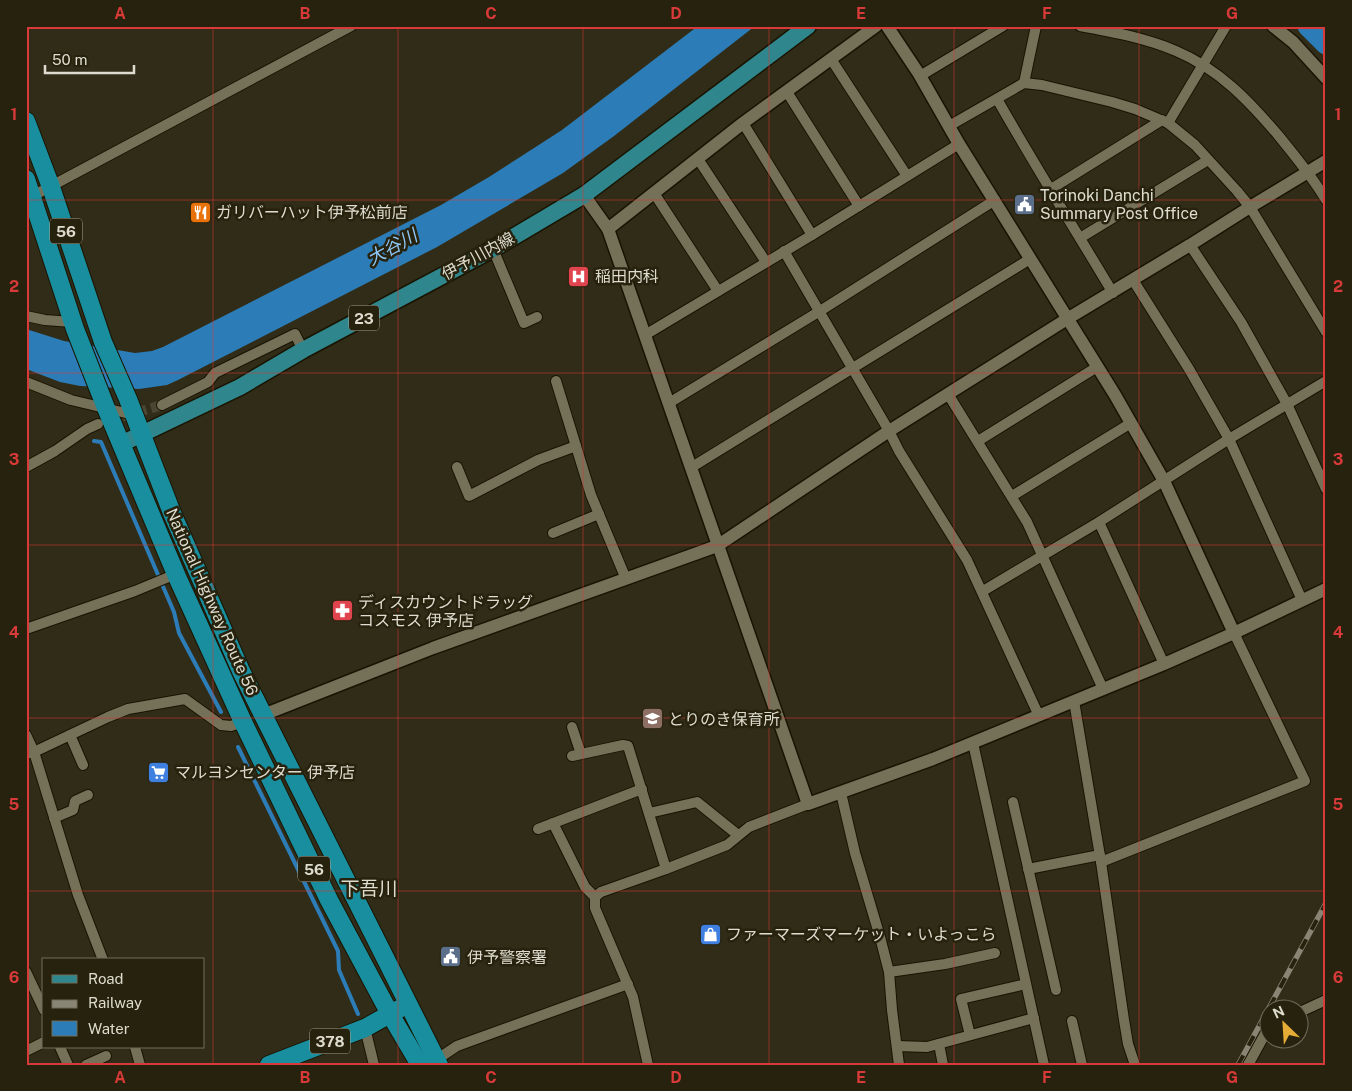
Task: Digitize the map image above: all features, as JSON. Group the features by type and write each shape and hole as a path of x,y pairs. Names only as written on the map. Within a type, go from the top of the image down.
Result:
{"highway":[{"name":"National Highway Route 56","path":"26,121 52,187 103,342 172,512 241,671 408,1003 431,1064"},
{"name":"National Highway Route 56","path":"26,178 29,198 73,326 103,402 176,574 243,722 329,900 390,1014 431,1064"},
{"path":"243,722 263,715"},
{"path":"390,1014 408,1003"},
{"name":"378","path":"269,1065 365,1028 390,1014"}],"main road":[{"name":"伊予川内線","path":"121,444 240,386 303,350 493,249 584,195 808,26"}],"street":[{"path":"29,198 351,26"},
{"path":"608,229 698,158 876,26"},
{"path":"887,26 920,76 959,144 1097,367 1164,481 1305,781 1101,858 1028,870"},
{"path":"920,76 1003,26"},
{"path":"1024,83 1036,26"},
{"path":"1080,26 1120,34 1177,51 1202,65 1238,91 1257,110 1308,172 1326,200"},
{"path":"1051,189 1165,122 1226,26"},
{"path":"1273,26 1292,42 1326,78"},
{"path":"831,59 907,176"},
{"path":"950,126 1024,83 1042,85 1112,102 1135,109 1165,122 1195,145 1250,207 1326,332"},
{"path":"787,92 859,206"},
{"path":"997,99 1112,293"},
{"path":"743,124 812,235"},
{"path":"645,335 959,144"},
{"path":"698,158 766,262"},
{"path":"1080,238 1208,160"},
{"path":"263,715 433,648 717,546 948,394 1326,161"},
{"path":"654,193 718,291"},
{"path":"584,195 608,229 808,804"},
{"path":"669,403 820,311 995,200"},
{"path":"1190,245 1241,322 1288,404 1326,489"},
{"path":"493,249 524,323 536,317"},
{"path":"784,251 890,431 899,451 967,560 983,591 1039,716"},
{"path":"692,467 1030,259"},
{"path":"1133,280 1189,369 1229,439 1302,600"},
{"path":"26,316 73,326"},
{"path":"162,405 208,382 215,373 295,334 303,350"},
{"path":"978,441 1097,367"},
{"path":"556,381 591,495 626,579"},
{"path":"983,591 1099,522 1229,439 1326,381"},
{"path":"26,382 71,400 103,402 131,407"},
{"path":"948,394 1027,522 1103,689"},
{"path":"1012,496 1131,423"},
{"path":"26,467 98,424"},
{"path":"457,467 469,496 538,460 576,446"},
{"path":"553,533 599,514"},
{"path":"1099,522 1164,664"},
{"path":"26,629 135,591 176,574"},
{"path":"594,897 601,892 727,845 749,827 973,743 1164,664 1326,589"},
{"path":"30,753 128,709 185,699 221,725 231,726 243,722"},
{"path":"1074,701 1101,858 1128,1044 1136,1065"},
{"path":"572,727 577,755 623,745 628,746 666,869"},
{"path":"26,735 30,753 54,818 78,895 102,958"},
{"path":"70,735 83,765"},
{"path":"973,743 1044,1065"},
{"path":"538,829 642,789"},
{"path":"842,793 855,853 889,972 900,1065"},
{"path":"54,818 73,810 75,801 88,795"},
{"path":"649,813 697,802 738,835"},
{"path":"1013,802 1056,990"},
{"path":"553,823 585,887 594,897 595,908 633,997 648,1065"},
{"path":"889,972 945,964 995,953"},
{"path":"26,972 30,992 42,1007"},
{"path":"431,1064 457,1046 628,984"},
{"path":"970,1035 961,999 1026,984"},
{"path":"1310,1007 1326,1000"},
{"path":"897,1046 927,1047 1034,1018"},
{"path":"1072,1021 1082,1065"},
{"path":"365,1028 374,1065"},
{"path":"28,1050 42,1043"},
{"path":"1248,1065 1260,1043"},
{"path":"939,1044 943,1065"},
{"path":"60,1048 68,1065"},
{"path":"135,1048 140,1065"},
{"path":"86,1065 106,1056"}],"water":[{"name":"大谷川","path":"698,26 755,26 614,136 563,173 437,247 178,380 167,385 139,389 80,386 60,382 26,369 26,329 64,341 135,353 152,351 163,347 441,205 489,177 562,130"}],"waterway":[{"path":"1308,26 1326,44"},
{"path":"94,441 101,442 174,612 179,633 221,712"},
{"path":"238,747 338,951 339,970 358,1014"}],"tunnel":[{"path":"108,421 162,405"}],"railway":[{"path":"1238,1065 1326,903"}],"place":[{"name":"Torinoki Danchi Summary Post Office","path":"1024,204"},
{"name":"ガリバーハット伊予松前店","path":"200,212"},
{"name":"稲田内科","path":"579,276"},
{"name":"ディスカウントドラッグ コスモス 伊予店","path":"342,611"},
{"name":"とりのき保育所","path":"652,719"},
{"name":"マルヨシセンター 伊予店","path":"159,772"},
{"name":"ファーマーズマーケット・いよっこら","path":"710,934"},
{"name":"伊予警察署","path":"451,957"}],"district":[{"name":"下吾川","path":"369,888"}]}
